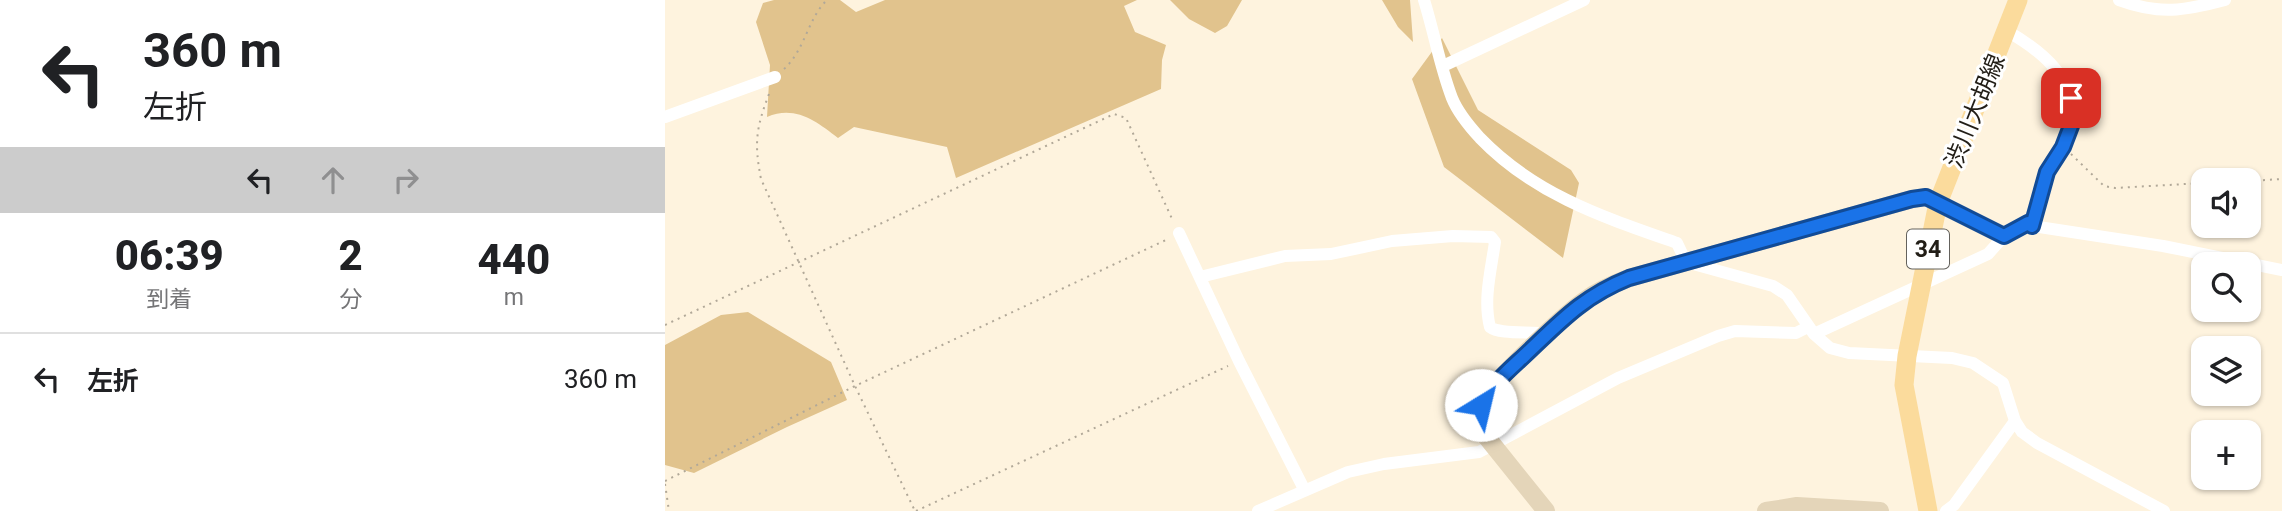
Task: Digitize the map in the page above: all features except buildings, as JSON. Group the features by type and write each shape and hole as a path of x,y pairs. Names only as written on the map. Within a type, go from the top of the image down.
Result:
{"main road":[{"name":"渋川大胡線","path":"1928,511 1904,385 1907,356 1938,203 2018,0"}],"street":[{"path":"1424,0 1453,100 1467,124 1492,150 1528,179 1589,212 1677,243 1686,262 1773,286 1787,295 1811,330 1830,348 1849,353 1952,358 1973,363 2003,383 2015,421 2022,432 2037,443 2164,511"},
{"path":"1443,66 1584,0"},
{"path":"2119,0 2144,9 2187,10 2225,0"},
{"path":"2007,31 2028,43 2053,63 2071,98 2071,126 2063,147 2047,172 2032,226"},
{"path":"665,117 775,77"},
{"path":"1546,511 1485,435 1480,420 1481,405 1493,386 1570,310 1603,288 1629,278 1926,197 2004,236"},
{"path":"1258,511 1348,472 1384,464 1479,452 1618,378 1718,336 1735,331 1811,330 1920,286 1988,254 2004,236 2028,223 2032,226 2163,246 2282,270"},
{"path":"1179,233 1239,361 1304,489"},
{"path":"1200,277 1285,256 1331,254 1392,241 1453,236 1491,237 1496,242 1488,292 1487,318 1490,327 1496,331 1533,331 1546,334"},
{"path":"1946,511 1954,505 2015,421"},
{"path":"1766,511 1797,506 1880,511"}],"path":[{"path":"827,0 819,8 791,63 775,77 757,123 757,158 761,179 855,386 916,511 1239,361"},
{"path":"665,325 1114,114 1126,118 1179,233 855,386 665,482 669,511"},
{"path":"2063,147 2104,186 2115,188 2191,184"},
{"path":"2261,180 2282,179"}],"shaded area":[{"path":"774,0 840,0 856,12 885,0 1137,0 1124,6 1135,32 1166,45 1162,60 1161,89 956,178 947,147 854,127 838,138 822,126 796,114 767,117 770,65 756,22 763,3"},
{"path":"1170,0 1242,0 1227,26 1215,33 1189,19"},
{"path":"1382,0 1410,0 1413,42 1398,27"},
{"path":"1442,38 1478,110 1571,170 1579,183 1563,258 1444,167 1412,79"},
{"path":"748,312 831,362 847,400 694,473 665,465 665,345 721,315"}],"route":[{"path":"1481,405 1493,386 1570,310 1603,288 1629,278 1926,197 2004,236 2028,223 2032,226 2047,172 2063,147 2071,126 2071,98"}]}
